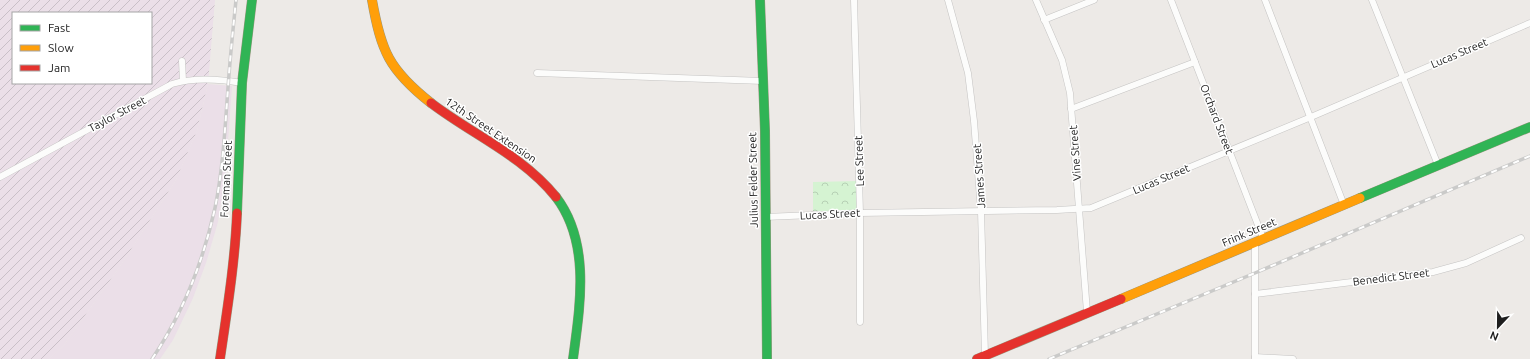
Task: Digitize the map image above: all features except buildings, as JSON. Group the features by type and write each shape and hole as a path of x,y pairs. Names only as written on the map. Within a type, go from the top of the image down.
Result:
{"main road":[{"name":"Foreman Street","path":"220,359 236,234 242,82 252,0"},
{"name":"12th Street Extension","path":"372,0 381,42 394,67 407,83 431,104 525,164 544,182 566,212 576,246 581,284 573,359"},
{"name":"Julius Felder Street","path":"760,0 763,81 767,359"},
{"name":"Frink Street","path":"981,357 1530,126"}],"street":[{"name":"Lee Street","path":"854,0 860,213 860,322"},
{"name":"James Street","path":"948,0 968,73 971,92 981,211 981,357"},
{"name":"Vine Street","path":"1036,0 1062,60 1070,93 1087,312"},
{"path":"1044,20 1094,0"},
{"name":"Orchard Street","path":"1171,0 1229,151 1259,241"},
{"path":"1264,0 1311,117 1344,205"},
{"path":"1372,0 1438,166"},
{"name":"Lucas Street","path":"765,217 860,213 1079,209 1098,206 1530,23"},
{"path":"182,61 183,81"},
{"path":"1071,109 1195,62"},
{"path":"537,73 763,81"},
{"name":"Taylor Street","path":"0,177 167,87 183,81 213,80 242,82"},
{"name":"Benedict Street","path":"1255,294 1433,272 1466,263 1521,238"},
{"path":"1259,241 1255,294 1255,358 1293,359"}],"shaded area":[{"path":"0,0 215,0 208,84 197,131 176,180 121,265 64,345 49,359 0,359"},
{"path":"208,84 232,86 226,170 218,222 206,263 193,298 173,340 160,359 49,359 64,345 121,265 176,180 197,131"}],"green space":[{"path":"857,181 857,211 813,211 813,182"}],"railway":[{"path":"152,359 173,324 191,286 204,248 215,208 220,178 236,0"},
{"path":"1049,359 1530,156"}],"traffic: fast":[{"path":"237,213 242,83 252,0"},
{"path":"760,0 765,131 767,359"},
{"path":"1360,198 1530,127"},
{"path":"556,197 567,215 579,254 580,297 573,359"}],"traffic: slow":[{"path":"372,0 379,33 389,58 405,80 431,103"},
{"path":"1121,299 1360,198"}],"traffic: jam":[{"path":"431,103 447,115 513,157 543,182 556,197"},
{"path":"220,359 233,268 237,213"},
{"path":"977,359 1121,299"}]}
